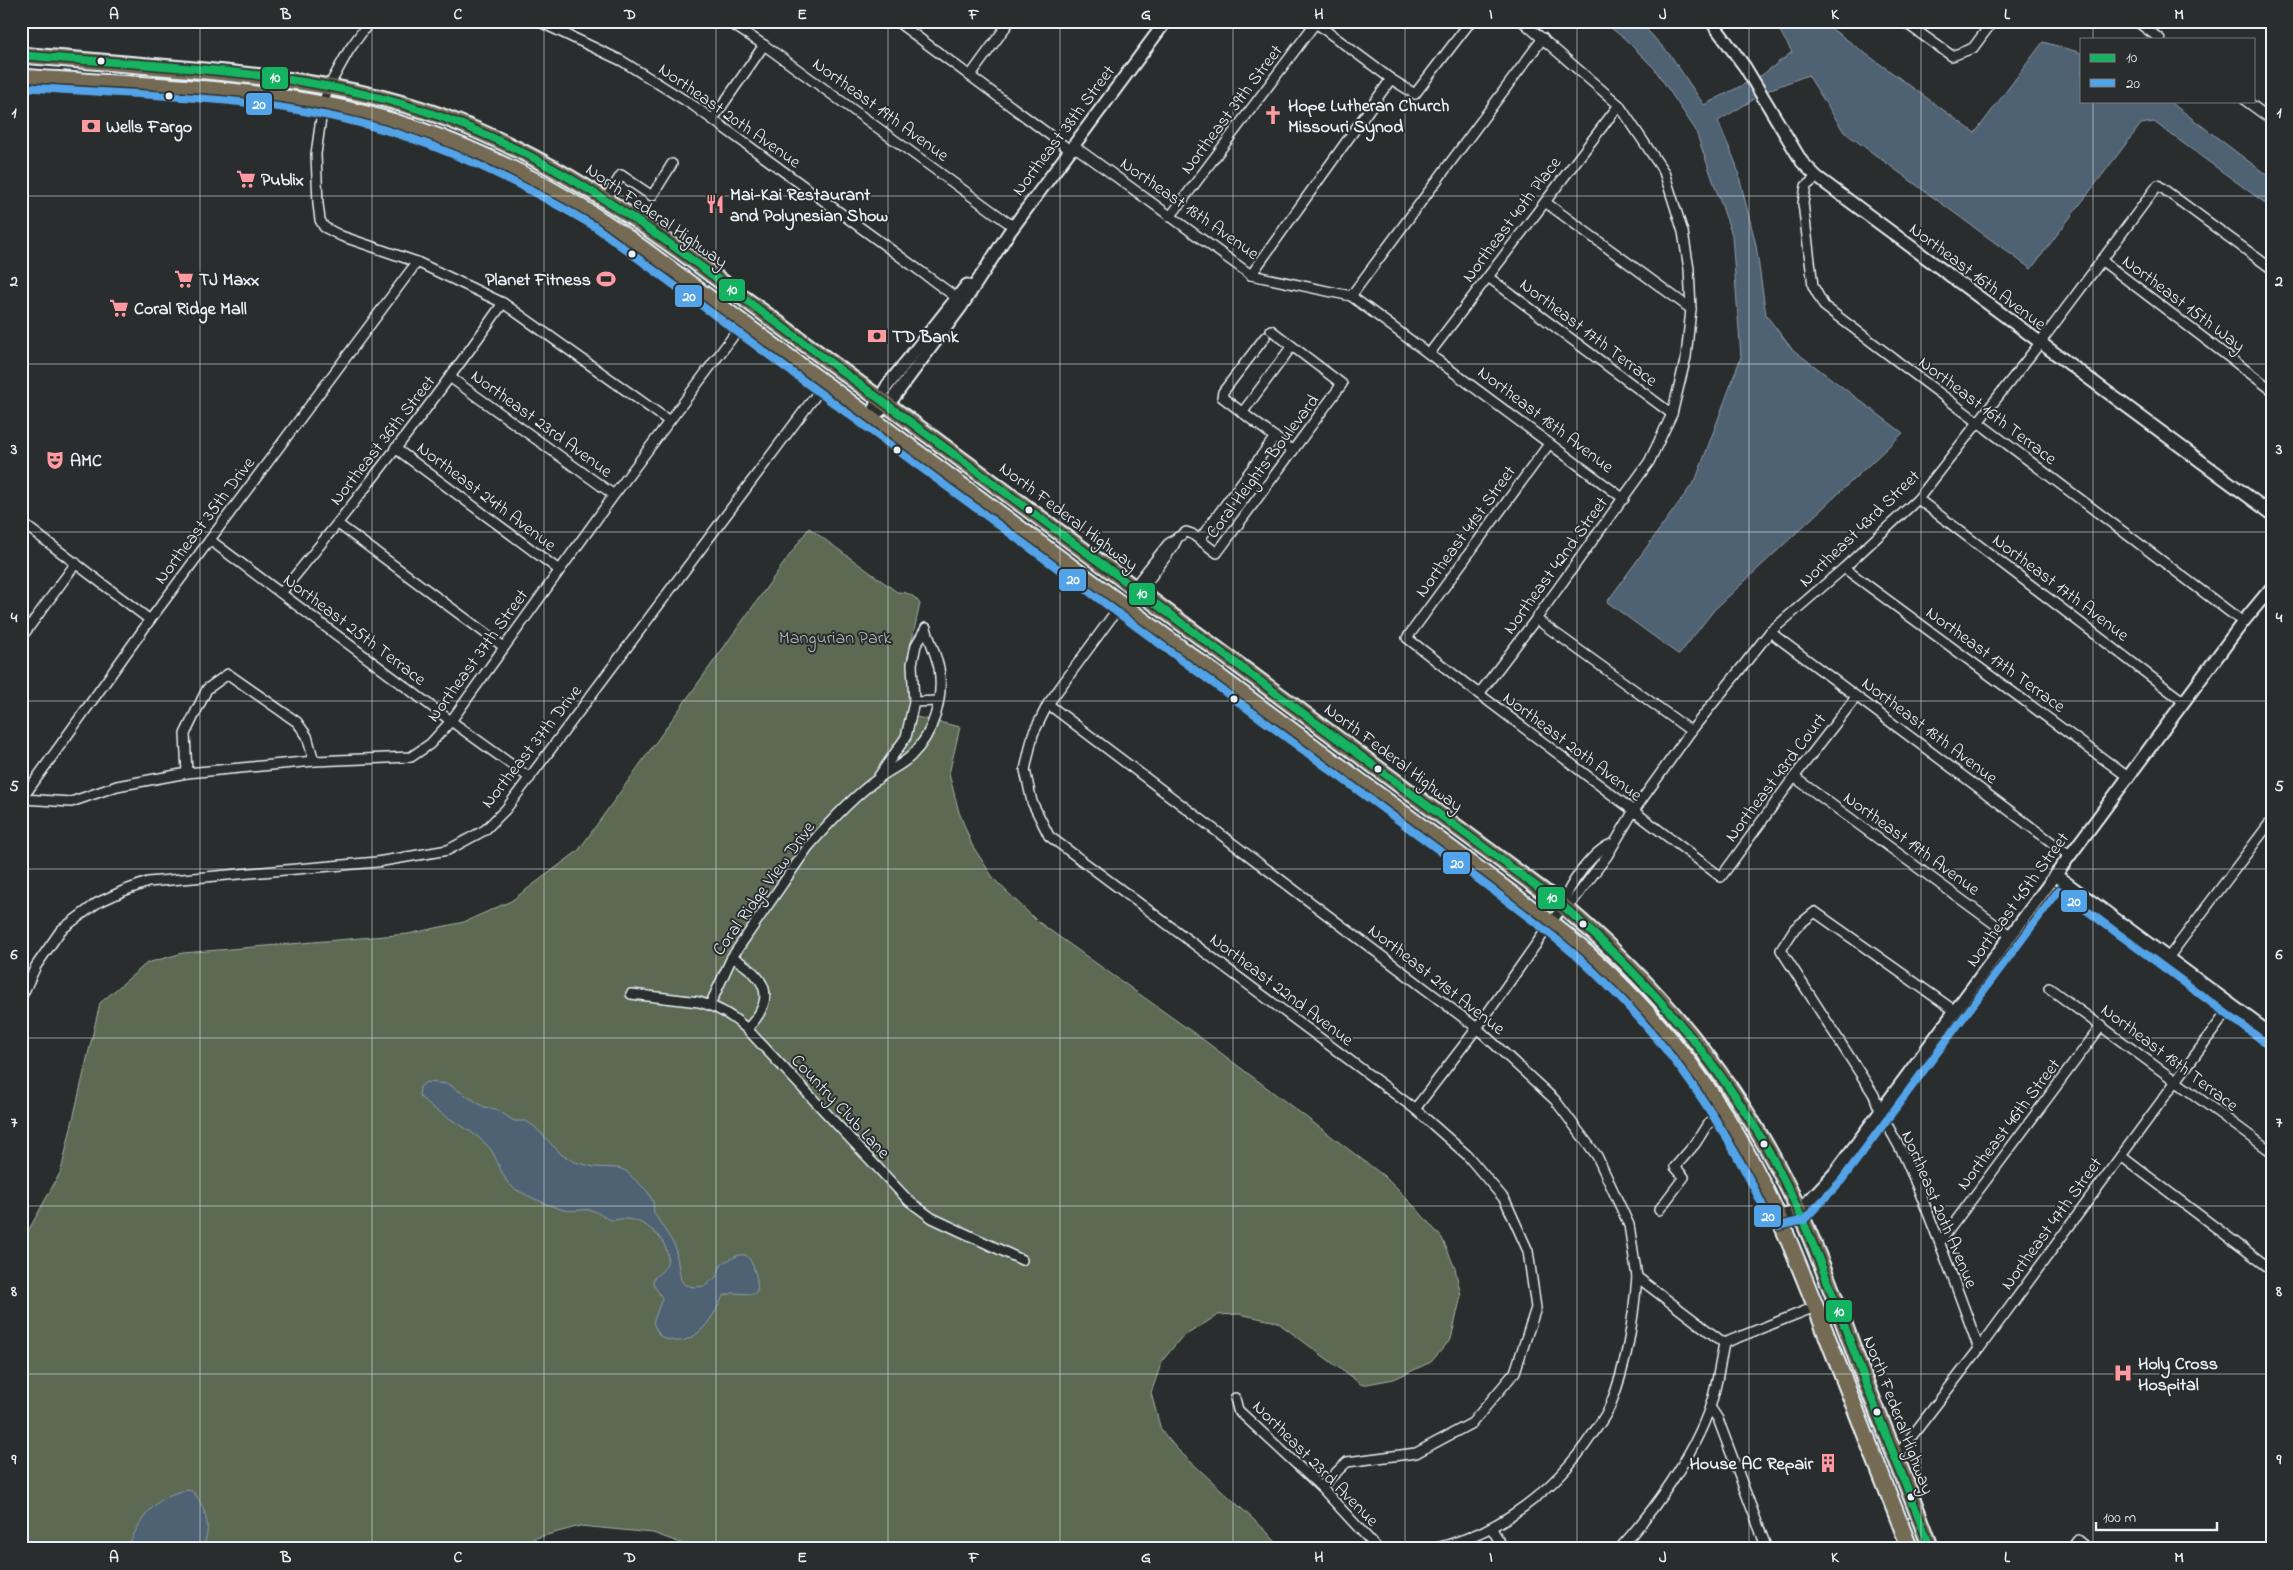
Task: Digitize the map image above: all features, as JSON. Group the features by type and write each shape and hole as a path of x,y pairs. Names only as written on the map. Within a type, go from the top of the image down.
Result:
{"main road":[{"name":"North Federal Highway","path":"21,55 258,75 328,86 393,101 449,119 541,161 606,199 772,320 1563,906 1636,972 1694,1039 1740,1103 1799,1211 1931,1549"},
{"path":"67,80 78,74 106,76 113,73 123,64"},
{"path":"119,84 129,73 148,66"},
{"name":"North Federal Highway","path":"21,77 257,94 323,104 392,122 463,146 517,171 572,201 624,234 718,303 1551,923 1624,988 1680,1051 1724,1114 1758,1171 1779,1216 1816,1307 1910,1549"},
{"path":"572,201 578,197 586,196 606,199"},
{"path":"718,303 740,306 747,302"},
{"path":"743,323 756,319 772,320"},
{"path":"998,511 1013,509 1073,553 1080,555 1087,553"},
{"path":"1122,603 1129,600 1156,604"},
{"path":"1226,680 1247,679 1261,682"},
{"path":"1420,824 1434,826 1446,819"},
{"path":"1816,1307 1831,1313 1843,1322"}],"street":[{"path":"370,21 349,50 328,86 323,104 316,154 320,220 329,230 416,262 503,303 669,421"},
{"name":"Northeast 20th Avenue","path":"538,21 622,62 713,119 962,297"},
{"name":"Northeast 19th Avenue","path":"726,21 764,45 1014,226"},
{"name":"Northeast 18th Avenue","path":"896,21 1070,150 1078,149 1250,274 1351,296 1624,499"},
{"path":"970,76 1010,21"},
{"name":"Northeast 38th Street","path":"871,417 871,412 884,402 962,297 980,269 990,260 1166,21"},
{"path":"1315,22 1390,79 1415,94 1471,21"},
{"path":"1522,21 1618,105 1664,172 1683,232 1689,269 1691,309"},
{"name":"Northeast 16th Avenue","path":"1711,21 1746,67 1764,101 1802,162 1817,177 2272,514"},
{"path":"1903,21 1952,56 1973,48 1993,21"},
{"path":"2136,21 2159,38"},
{"name":"Northeast 39th Street","path":"1170,217 1315,22"},
{"path":"1351,296 1543,38"},
{"path":"713,119 764,45"},
{"path":"1250,274 1390,79"},
{"path":"2247,102 2272,120"},
{"name":"Northeast 40th Place","path":"1430,354 1618,105"},
{"path":"606,199 621,176 652,196 672,164"},
{"name":"Northeast 16th Terrace","path":"1817,177 1806,186 1803,194 1805,228 1813,286 1824,306 2243,622"},
{"name":"Northeast 43rd Street","path":"1415,1109 1477,1028 1563,906 1573,901 1607,856 1633,812 1691,730 1770,632 1844,568 1918,499 2040,343 2158,185 2272,269"},
{"path":"1545,202 1691,309"},
{"name":"Northeast 15th Way","path":"2101,260 2272,390"},
{"name":"Northeast 35th Drive","path":"22,799 150,620 416,262"},
{"name":"Northeast 17th Terrace","path":"1488,277 1672,414"},
{"name":"Northeast 36th Street","path":"281,593 338,524 451,378 503,303"},
{"name":"Northeast 42nd Street","path":"1478,694 1536,619 1649,462 1672,414 1686,357 1691,309"},
{"name":"Northeast 37th Street","path":"22,799 71,802 117,786 187,773 314,761 411,756 430,744 451,721 614,495 743,323"},
{"path":"1242,413 1292,346 1268,334 1222,397 1242,413 1293,450"},
{"name":"Coral Heights Boulevard","path":"1137,590 1173,547 1178,536 1186,532 1200,539 1217,553 1342,384 1292,346"},
{"name":"Northeast 23rd Avenue","path":"451,378 614,495"},
{"name":"Northeast 37th Drive","path":"21,998 36,966 61,930 96,903 123,891 148,882 377,862 448,850 485,830 506,809 530,778 825,383"},
{"path":"1200,539 1275,437"},
{"name":"Northeast 41st Street","path":"1407,638 1549,444"},
{"name":"Northeast 24th Avenue","path":"395,448 559,570"},
{"name":"Northeast 17th Avenue","path":"1918,499 2184,702"},
{"path":"21,522 150,620"},
{"path":"338,524 504,646"},
{"name":"Northeast 25th Terrace","path":"210,540 530,778"},
{"path":"21,638 76,563"},
{"name":"Northeast 17th Terrace","path":"1844,568 2128,777"},
{"name":"Northeast 45th Street","path":"1799,1211 1834,1174 2057,876 2243,622 2270,593"},
{"path":"1048,704 1122,603"},
{"path":"1536,619 1691,730"},
{"name":"Coral Ridge View Drive","path":"710,1005 732,957 808,847 821,832 878,778 910,757 927,738 938,701 939,668 926,628 916,645 912,664 914,702 906,737 885,765 878,778"},
{"name":"Northeast 18th Avenue","path":"1770,632 2070,856"},
{"name":"Northeast 20th Avenue","path":"1407,638 1633,812 1721,877"},
{"path":"187,773 186,734 207,689 228,674 297,722 307,736 314,761"},
{"name":"Northeast 43rd Court","path":"1721,877 1794,777 1856,697"},
{"path":"914,702 938,701"},
{"name":"Northeast 21st Avenue","path":"1048,704 1477,1028 1555,1100 1598,1156 1629,1225 1637,1277 1633,1326 1620,1379 1609,1409 1562,1475 1526,1506 1492,1529 1452,1544 1432,1549"},
{"name":"Northeast 22nd Avenue","path":"1048,704 1033,734 1025,770 1032,802 1049,836 1415,1109 1468,1155 1505,1200 1528,1252 1536,1308 1515,1372 1472,1423 1416,1453 1347,1462 1321,1486"},
{"name":"Northeast 19th Avenue","path":"1794,777 2011,936"},
{"path":"2168,958 2272,820"},
{"path":"2057,876 2272,1035"},
{"name":"Northeast 20th Avenue","path":"1955,1011 1815,912 1795,928 1781,950 1874,1095 1880,1113 1903,1152 1940,1242 1979,1349"},
{"path":"732,957 754,972 765,988 764,1007 747,1029"},
{"name":"Northeast 18th Terrace","path":"2049,988 2102,1025 2272,1152"},
{"name":"Country Club Lane","path":"631,994 710,1005 734,1018 747,1029 909,1201 932,1218 1022,1260"},
{"name":"Northeast 47th Street","path":"1895,1458 1979,1349 2232,1005"},
{"name":"Northeast 46th Street","path":"1940,1242 2102,1025"},
{"path":"1680,1051 1694,1039"},
{"path":"1659,1210 1684,1177 1675,1167 1695,1144 1707,1125 1724,1114"},
{"path":"2121,1156 2272,1270"},
{"path":"1779,1216 1799,1211"},
{"path":"1637,1277 1724,1343"},
{"path":"1724,1343 1816,1307"},
{"path":"1619,1549 1653,1510 1686,1458 1710,1407 1724,1343"},
{"name":"Northeast 23rd Avenue","path":"1235,1398 1238,1410 1321,1486 1378,1549"},
{"path":"1710,1407 1718,1419 1767,1549"},
{"path":"1492,1529 1504,1549"},
{"path":"2071,1549 2078,1540 2090,1549"}],"green space":[{"name":"Mangurian Park","path":"809,528 897,592 910,595 920,604 908,657 910,676 908,715 960,727 949,774 959,812 972,845 994,879 1037,921 1205,1041 1384,1176 1415,1207 1442,1238 1455,1268 1461,1296 1451,1339 1431,1362 1394,1379 1362,1385 1277,1322 1239,1314 1218,1315 1181,1338 1162,1361 1151,1393 1161,1430 1177,1449 1266,1531 1282,1549 697,1549 653,1533 580,1526 514,1544 511,1549 21,1549 21,1244 61,1171 100,1003 147,963 183,953 408,934 464,922 511,901 578,851"}],"water":[{"path":"1602,21 1639,21 1671,56 1704,105 1762,75 1792,52 1774,21 1821,21 1975,133 2043,42 2080,52 2080,102 2170,102 2272,179 2272,208 2154,122 2141,124 2031,269 1844,132 1808,75 1771,89 1718,121 1736,164 1756,245 1766,315 1792,349 1903,433 1714,610 1679,655 1607,602 1696,479 1741,357 1732,235 1695,129 1654,68 1625,39"},
{"path":"426,1082 448,1084 484,1107 496,1109 514,1121 526,1121 535,1127 562,1155 575,1162 594,1167 618,1168 626,1171 648,1192 653,1202 654,1213 675,1246 681,1280 685,1285 694,1287 705,1286 716,1277 722,1263 739,1255 746,1255 755,1272 757,1291 753,1294 733,1293 723,1296 713,1315 699,1332 691,1338 681,1341 660,1336 653,1323 662,1298 653,1284 654,1278 664,1269 668,1258 664,1243 656,1233 645,1225 632,1220 611,1220 590,1210 571,1211 551,1206 515,1189 506,1180 487,1145 419,1096 420,1087"},
{"path":"189,1490 197,1497 205,1515 207,1533 202,1549 128,1549 143,1518 158,1502 167,1496"}],"transit line":[{"name":"10","path":"21,55 221,71 321,85 370,95 453,121 522,152 555,170 587,188 680,251 1563,906 1642,981 1690,1035 1733,1093 1753,1124 1786,1184 1814,1246 1931,1549"},
{"name":"20","path":"21,87 232,101 315,113 356,122 418,141 479,165 537,194 594,226 1482,882 1567,948 1622,1000 1672,1058 1715,1119 1753,1185 1770,1221 1779,1226 1804,1220 1841,1181 2059,890 2266,1043"}],"place":[{"name":"Hope Lutheran Church Missouri Synod","path":"1273,115"},
{"name":"Wells Fargo","path":"91,126"},
{"name":"Publix","path":"246,179"},
{"name":"Mai-Kai Restaurant and Polynesian Show","path":"715,204"},
{"name":"TJ Maxx","path":"184,279"},
{"name":"Planet Fitness","path":"606,279"},
{"name":"Coral Ridge Mall","path":"119,308"},
{"name":"TD Bank","path":"877,336"},
{"name":"AMC","path":"55,460"},
{"name":"Holy Cross Hospital","path":"2123,1373"},
{"name":"House AC Repair","path":"1828,1463"}]}
